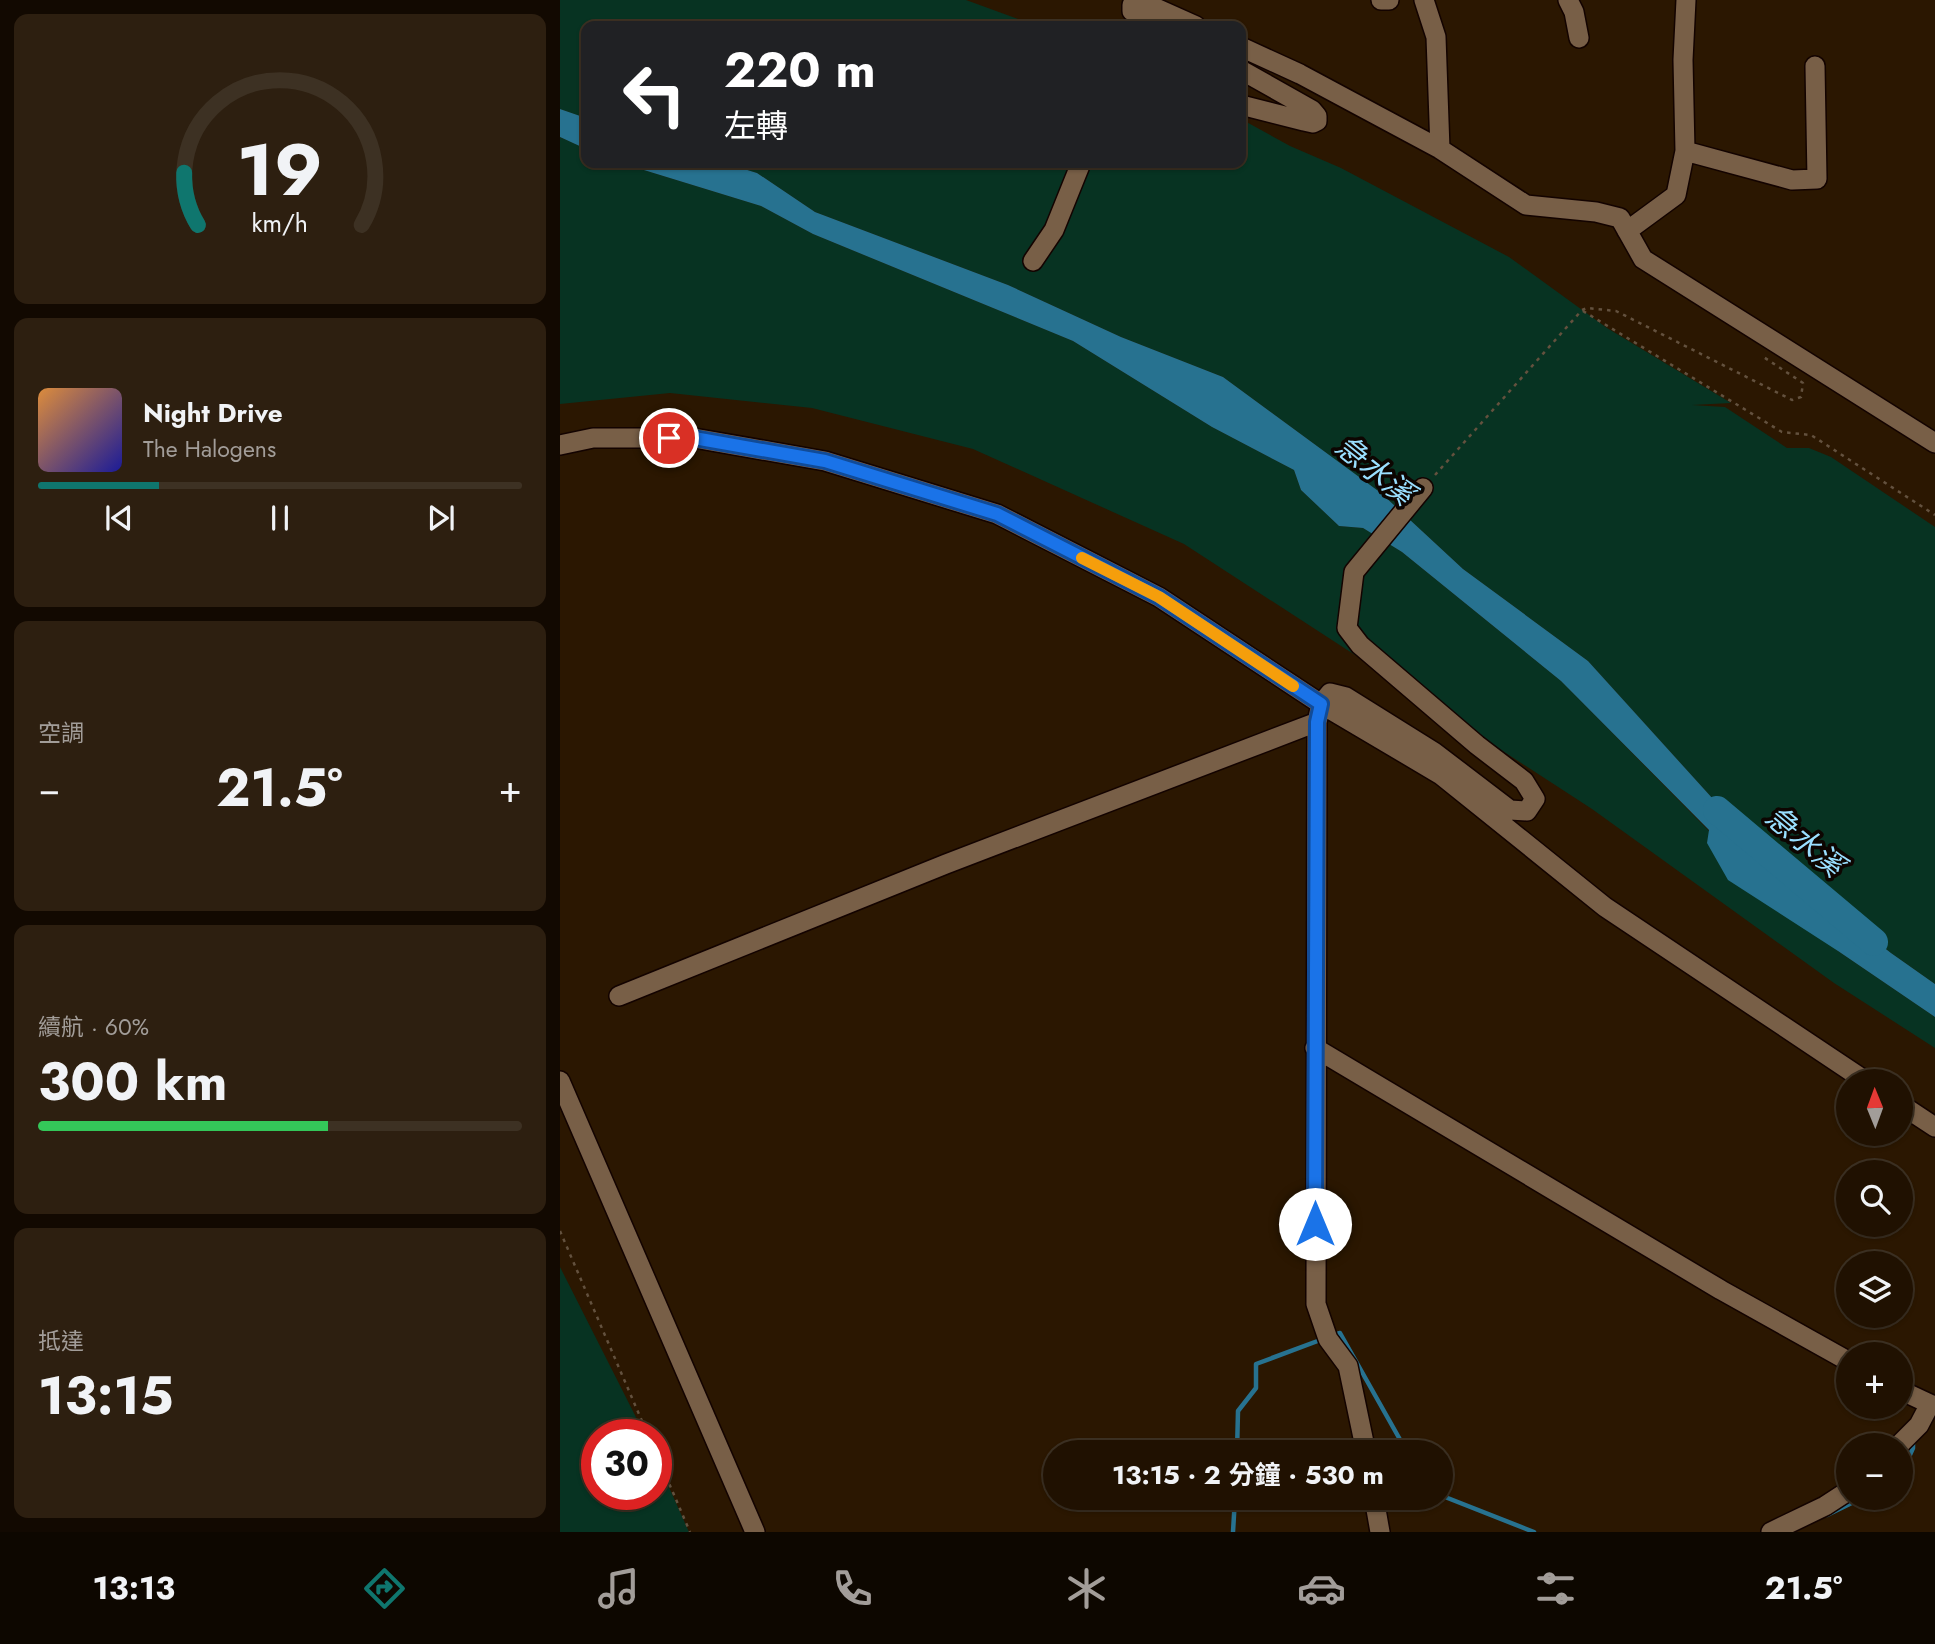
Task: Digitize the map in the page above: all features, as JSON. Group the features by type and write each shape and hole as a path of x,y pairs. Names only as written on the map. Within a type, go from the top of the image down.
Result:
{"street":[{"path":"1132,0 1132,11 1151,21"},
{"path":"1138,0 1185,21"},
{"path":"1381,0 1389,0"},
{"path":"1424,0 1436,37 1440,149"},
{"path":"1568,0 1574,12 1579,38"},
{"path":"1627,231 1676,194 1685,151 1683,60 1686,0"},
{"path":"1246,49 1300,74 1440,149 1527,205 1620,218 1643,259 1935,443"},
{"path":"1685,151 1792,180 1817,179 1815,66"},
{"path":"1246,73 1312,110 1317,121 1313,123 1246,106"},
{"path":"1033,261 1054,230 1079,168"},
{"path":"560,445 593,438 694,438 825,461 997,514 1159,597 1319,713 1441,775 1605,906 1848,1069"},
{"path":"1363,1440 1348,1366 1328,1339 1316,1304 1315,1048 1319,713 1330,693 1346,697 1434,751 1510,810 1527,811 1535,799 1524,781 1477,745 1360,645 1347,628 1354,572 1423,488"},
{"path":"619,996 1319,713"},
{"path":"1315,1048 1721,1290 1836,1354"},
{"path":"560,1081 755,1532"},
{"path":"1913,1113 1935,1127"},
{"path":"1911,1433 1919,1425 1930,1404 1913,1396"},
{"path":"1771,1532 1836,1499"},
{"path":"1376,1510 1380,1532"}],"path":[{"path":"1423,488 1582,310 1587,308 1616,311 1792,400 1801,397 1802,383 1757,353"},
{"path":"1582,310 1782,432 1811,435 1935,515"},
{"path":"560,1231 641,1419"},
{"path":"672,1490 690,1532"}],"green space":[{"path":"560,0 966,0 1023,21 581,21 581,116 560,109"},
{"path":"1246,122 1290,146 1341,168 1509,257 1607,328 1731,403 1692,405 1725,407 1787,448 1809,448 1831,457 1935,527 1935,984 1762,853 1588,661 1463,569 1381,493 1223,377 1121,337 1008,285 815,212 757,173 741,168 1246,168"},
{"path":"560,137 581,147 581,168 637,168 761,206 813,234 1073,341 1212,427 1294,470 1301,490 1339,526 1363,528 1402,552 1561,681 1709,831 1838,951 1935,1017 1935,1048 1834,983 1592,809 1184,544 973,449 812,408 670,393 560,404"},
{"path":"560,1267 637,1419 581,1419 581,1510 672,1510 672,1494 689,1532 560,1532"}],"water":[{"path":"560,109 581,116 581,147 560,137"},
{"path":"637,168 741,168 757,173 815,212 1008,285 1121,337 1223,377 1381,493 1463,569 1588,661 1762,853 1935,984 1935,1017 1728,880 1707,843 1709,830 1561,681 1402,552 1363,528 1339,526 1301,490 1294,470 1212,427 1073,341 813,234 761,206"}],"waterway":[{"name":"急水溪","path":"1717,810 1874,942"},
{"path":"1331,1336 1340,1333 1400,1440"},
{"path":"1237,1440 1238,1411 1256,1388 1256,1364 1323,1339"},
{"path":"1453,1500 1534,1532"},
{"path":"1233,1532 1234,1510"},
{"path":"1827,1515 1837,1510"}],"slow traffic":[{"path":"1082,558 1159,597 1293,686"}],"route":[{"path":"669,438 694,438 825,461 997,514 1159,597 1321,704 1317,722 1315,1224"}]}
